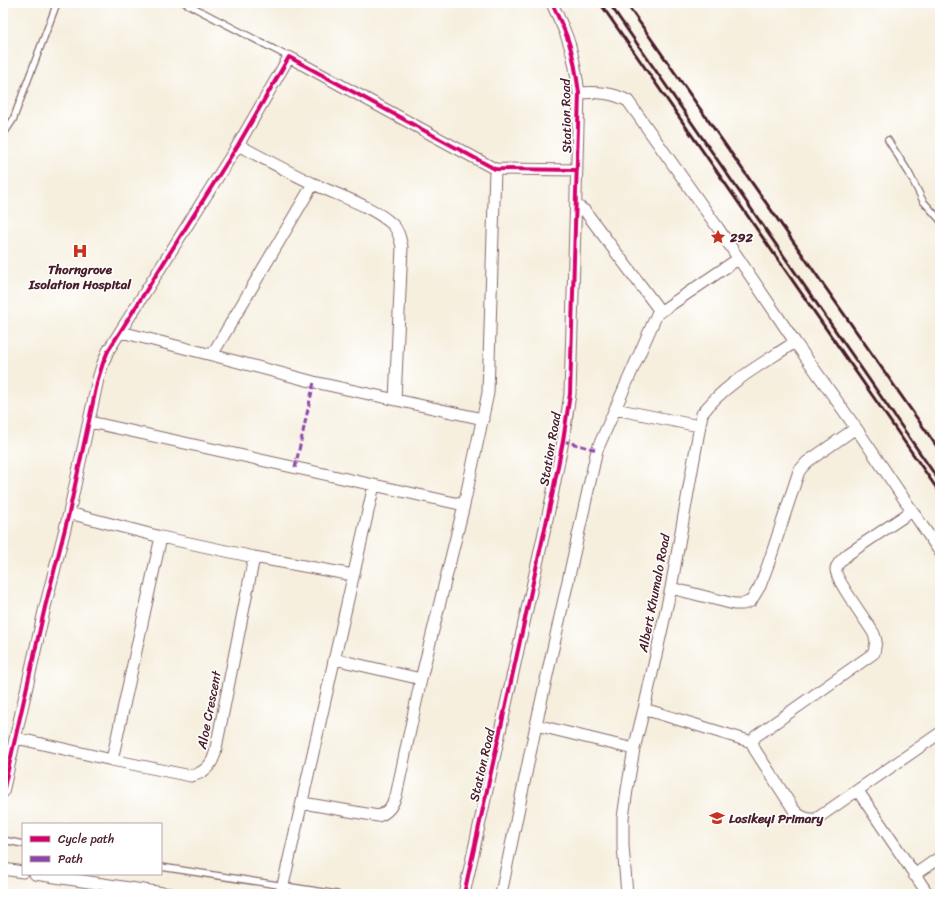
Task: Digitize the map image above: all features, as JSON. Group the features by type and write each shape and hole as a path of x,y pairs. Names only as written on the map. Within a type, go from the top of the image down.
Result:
{"street":[{"name":"Station Road","path":"464,894 551,500 563,441 570,394 579,93 570,46 552,3"},
{"path":"3,792 45,607 90,422 98,379 103,363 108,351 238,145 289,57 495,168 577,170"},
{"path":"579,93 600,92 620,97 628,101 718,228 940,552"},
{"path":"238,145 313,184 370,209 394,225 398,232 402,247 395,400"},
{"path":"302,803 378,816 389,810 396,796 421,679 464,505 483,419 489,378 495,168"},
{"path":"212,355 313,184"},
{"path":"576,205 585,211 660,312"},
{"path":"501,894 536,725 597,450 657,314 738,259"},
{"path":"121,332 314,382 483,419"},
{"name":"Albert Khumalo Road","path":"628,894 623,846 623,818 634,749 670,588 702,414 721,394 748,373 795,342"},
{"path":"615,409 699,426"},
{"path":"90,422 464,505"},
{"path":"670,588 734,604 743,604 750,601 760,586 799,471 807,462 856,428"},
{"path":"282,890 374,485"},
{"path":"752,742 756,736 874,653 876,641 874,634 843,587 836,573 836,569 848,554 912,511"},
{"path":"69,513 161,537 254,557 353,575"},
{"path":"112,760 161,537"},
{"name":"Aloe Crescent","path":"16,738 191,776 199,773 213,762 254,557"},
{"path":"334,659 421,679"},
{"path":"644,709 752,742"},
{"path":"536,725 634,749"},
{"path":"752,742 755,750 794,810 802,817 816,819 940,733"},
{"path":"858,791 928,894"},
{"path":"914,875 940,857"},
{"path":"3,869 22,872"},
{"path":"42,875 170,894"}],"lane":[{"path":"3,135 13,120 57,3"},
{"path":"185,3 197,6 289,57"},
{"path":"888,140 909,173 923,201 940,220"},
{"path":"3,840 22,844"},
{"path":"162,867 282,890 337,894"}],"railway":[{"path":"600,3 940,493"},
{"path":"609,3 940,482"},
{"path":"626,3 940,451"}],"marked path":[{"path":"295,468 314,382"},
{"path":"563,441 597,450"}],"cycle path":[{"path":"464,894 551,501 563,441 570,394 579,93 570,47 552,3"},
{"path":"3,792 45,607 69,513 98,379 103,363 108,351 238,145 289,57 495,169 577,170"}],"place":[{"name":"292","path":"718,237"},
{"name":"Thorngrove Isolation Hospital","path":"80,251"},
{"name":"Losikeyi Primary","path":"717,818"}]}
